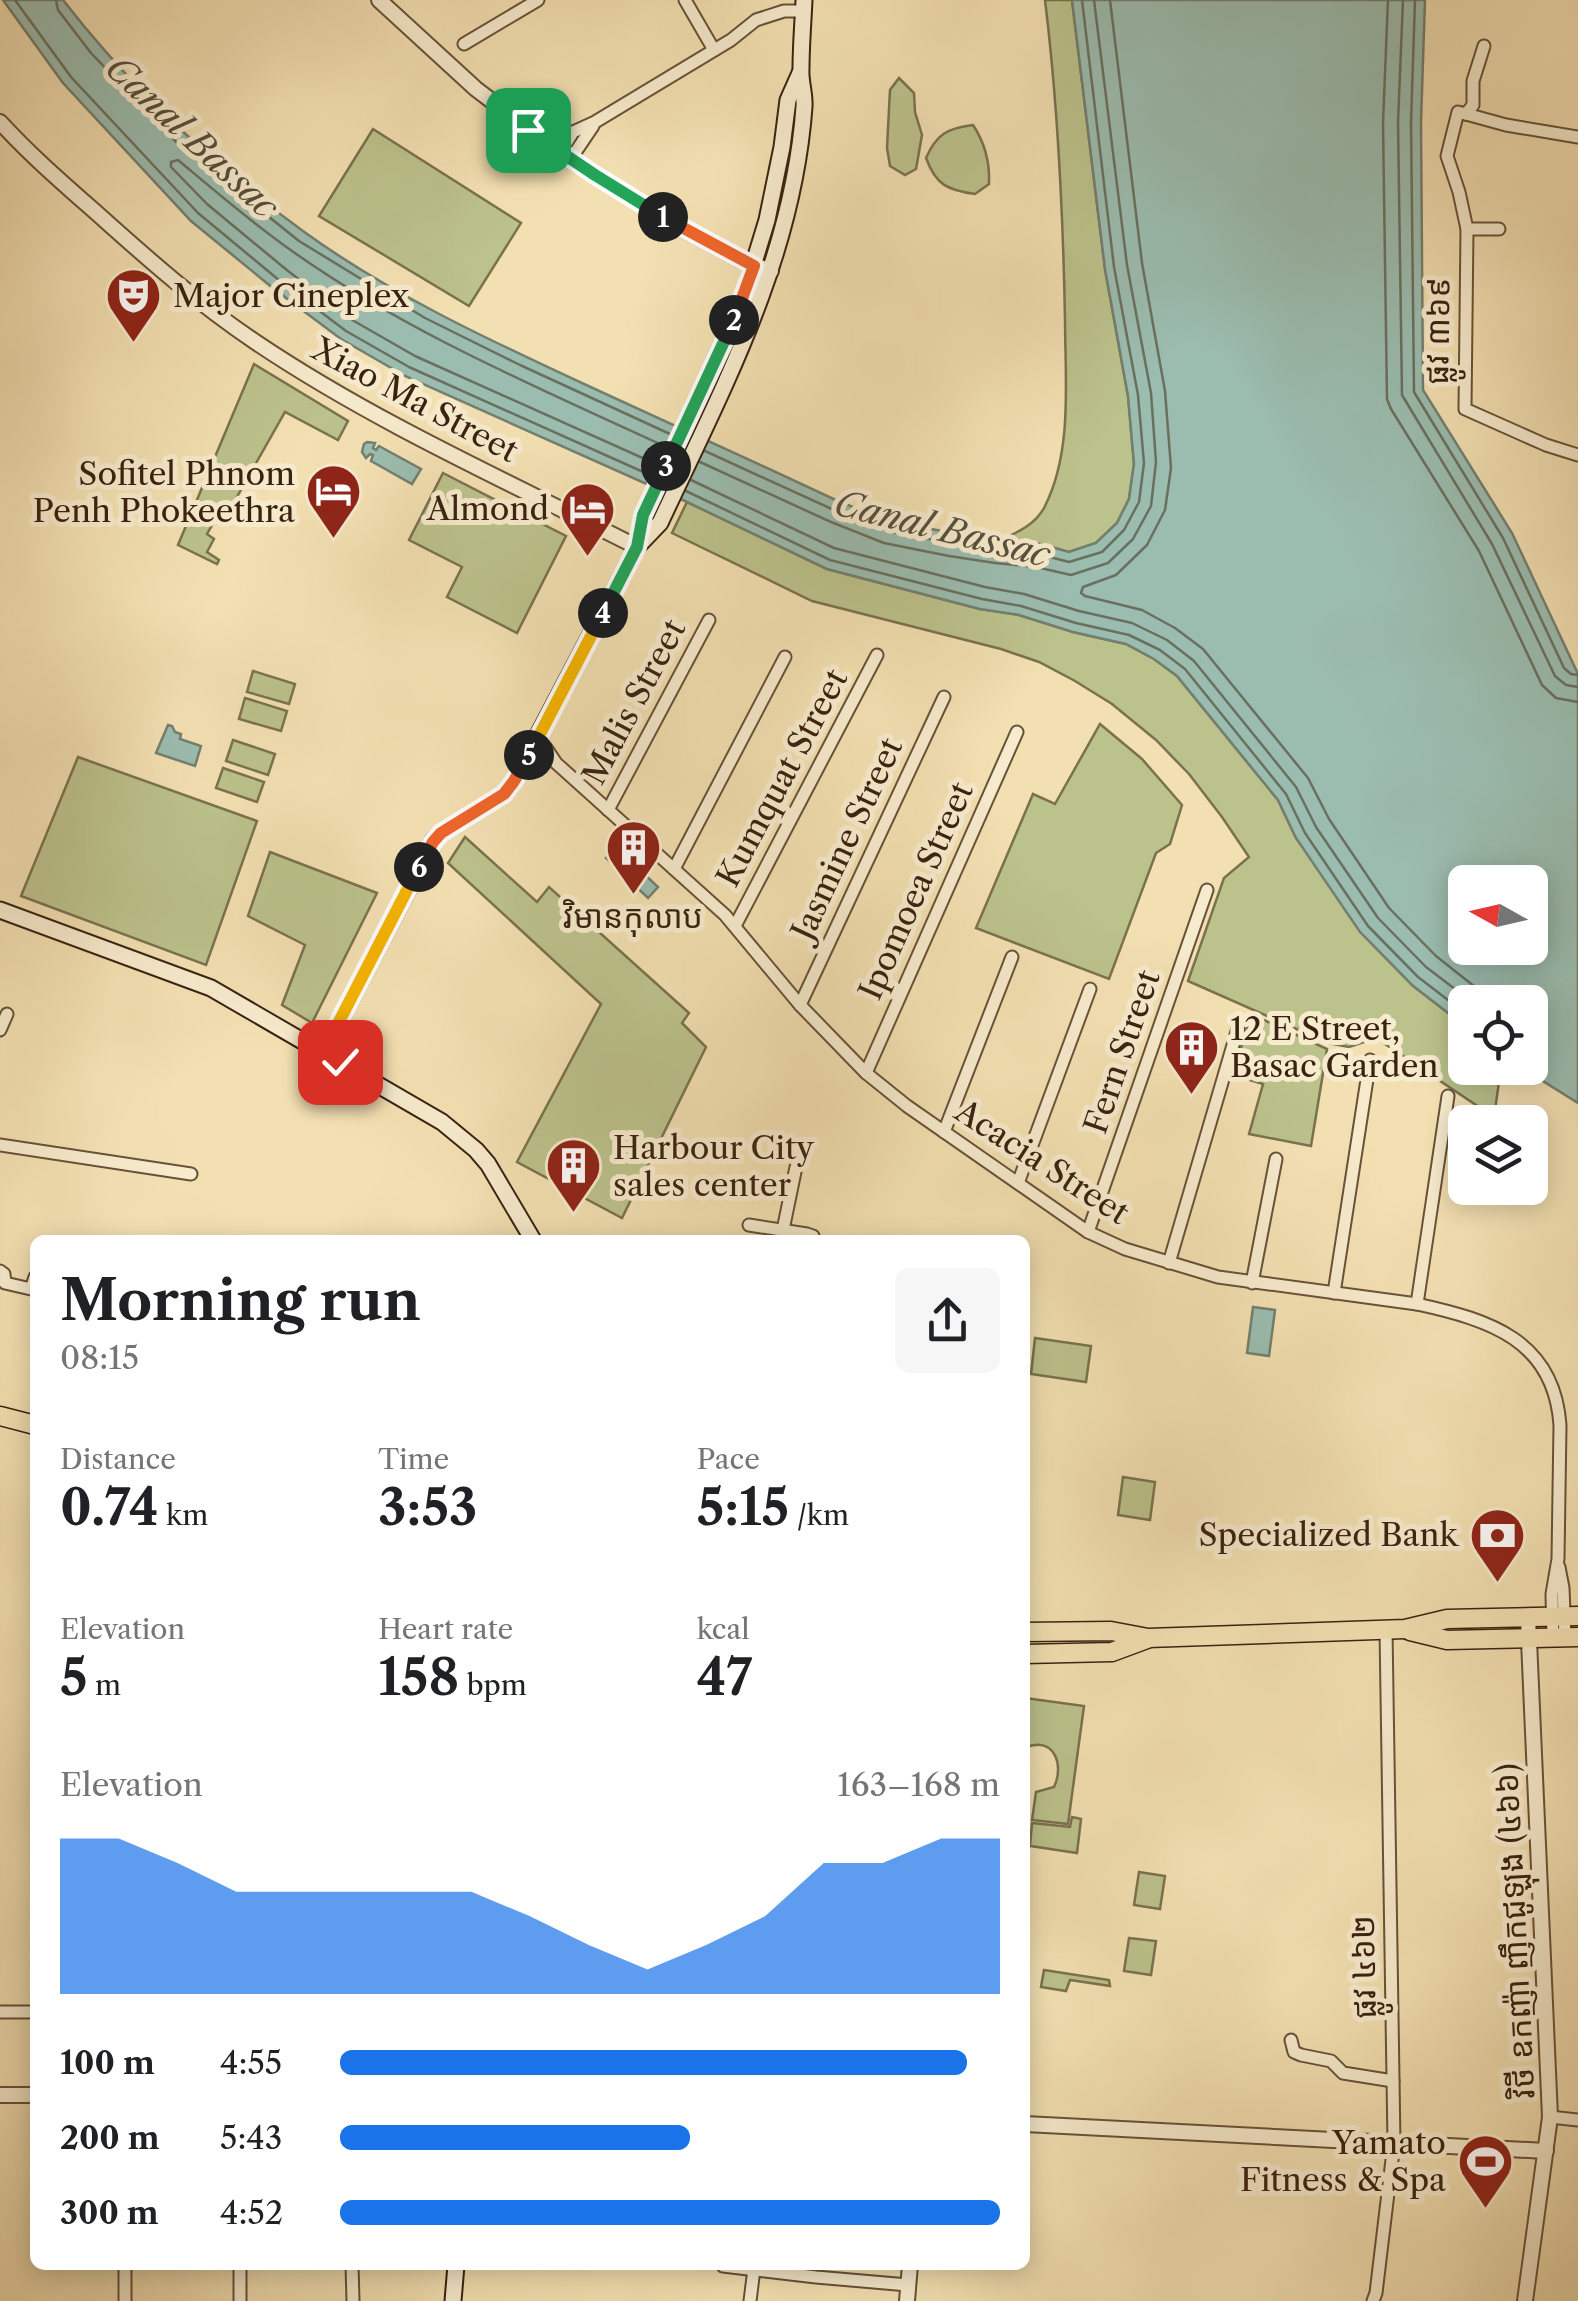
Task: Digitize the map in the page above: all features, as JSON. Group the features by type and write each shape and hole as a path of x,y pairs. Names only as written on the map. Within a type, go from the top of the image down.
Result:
{"main road":[{"path":"323,1052 433,842 504,794 514,781 637,547 660,523 714,408 752,325 784,226 804,102 800,73 803,6"},
{"path":"637,547 643,515 742,302 775,184 788,100 800,73"},
{"path":"0,910 211,988 442,1122 488,1164 530,1235"},
{"path":"0,1416 30,1424"},
{"path":"1030,1632 1111,1631 1148,1638 1396,1630 1447,1620 1565,1617"},
{"path":"1396,1630 1448,1640 1565,1637"},
{"path":"1030,1654 1112,1652 1148,1638"},
{"path":"453,2301 458,2270"}],"street":[{"path":"379,0 476,90 565,156 676,225 771,272"},
{"path":"464,44 538,0"},
{"path":"685,0 714,50"},
{"path":"565,156 573,132 731,40 756,20 803,6"},
{"path":"1484,46 1473,80 1474,104 1466,114 1506,125 1578,136"},
{"name":"ផ្លូវ ៣៦៩","path":"1466,114 1458,112 1448,156 1467,228 1464,409 1578,455"},
{"name":"Xiao Ma Street","path":"0,122 183,289 256,342 317,381 406,429 637,547"},
{"path":"1467,228 1499,229"},
{"name":"Malis Street","path":"608,810 709,620"},
{"name":"Kumquat Street","path":"735,926 878,655"},
{"path":"674,869 785,657"},
{"name":"Jasmine Street","path":"800,1005 944,697"},
{"name":"Ipomoea Street","path":"866,1072 1017,732"},
{"name":"Acacia Street","path":"532,749 539,762 556,763 735,926 800,1005 866,1072 944,1132 1088,1232 1168,1263 1218,1277 1417,1304 1470,1317 1520,1343 1540,1362 1553,1384 1558,1404 1558,1588 1565,1637"},
{"name":"Fern Street","path":"1088,1232 1208,890"},
{"path":"944,1132 1012,957"},
{"path":"1018,1183 1090,989"},
{"path":"0,1030 7,1014"},
{"path":"1168,1263 1238,1028"},
{"path":"1334,1293 1370,1060"},
{"path":"1417,1304 1448,1096"},
{"path":"1,1148 191,1174"},
{"path":"1252,1282 1276,1159"},
{"path":"783,1230 796,1167"},
{"path":"749,1224 810,1235"},
{"path":"0,1271 5,1283 30,1290"},
{"name":"វិថី ឧកញ៉ា ញឹកជូឡុង (៤៦៦)","path":"1524,2301 1550,2116 1528,1618"},
{"name":"ផ្លូវ ៤៦២","path":"1373,2301 1394,2143 1396,1630"},
{"path":"0,2012 30,2012"},
{"path":"1292,2040 1294,2052 1301,2056 1331,2061 1343,2073 1392,2081"},
{"path":"0,2095 30,2095"},
{"path":"1550,2116 1578,2120"},
{"path":"1030,2124 1546,2151"},
{"path":"125,2270 125,2301"},
{"path":"240,2270 240,2301"},
{"path":"352,2270 353,2301"},
{"path":"750,2301 754,2270 908,2285"},
{"path":"907,2301 910,2270"}],"green space":[{"path":"1045,0 1072,0 1105,269 1128,396 1134,464 1129,499 1117,523 1096,543 1069,552 1040,544 998,541 1025,528 1041,513 1054,485 1064,438 1061,199"},
{"path":"899,78 914,93 922,135 916,169 905,175 890,166 887,148 890,90"},
{"path":"973,125 984,146 989,176 989,184 975,194 944,185 926,158 944,134"},
{"path":"373,129 521,223 469,306 319,216"},
{"path":"254,364 348,421 338,440 285,412 229,511 222,508 207,534 214,539 207,552 219,560 217,564 178,545"},
{"path":"443,473 566,536 517,633 447,597 462,567 409,540"},
{"path":"687,502 827,569 1126,644 1154,659 1177,676 1278,800 1296,838 1412,985 1448,1013 1448,1085 1499,1085 1496,1105 1476,1105 1376,1038 1349,1047 1328,1043 1188,981 1224,878 1249,857 1189,774 1112,704 1039,662 812,601 672,533"},
{"path":"253,671 295,684 289,704 247,692"},
{"path":"245,698 287,711 281,731 239,719"},
{"path":"1100,724 1142,759 1182,805 1170,844 1156,853 1109,979 976,928 1033,794 1055,804"},
{"path":"233,740 275,754 268,775 226,761"},
{"path":"78,757 257,821 206,965 21,896"},
{"path":"223,768 264,782 257,802 216,788"},
{"path":"465,837 537,902 549,887 689,1013 682,1023 706,1047 622,1218 517,1162 601,1004 448,863"},
{"path":"270,852 377,893 312,1023 282,1005 305,945 248,916"},
{"path":"1251,1014 1327,1049 1311,1146 1249,1134 1263,1084 1233,1075"},
{"path":"1035,1338 1091,1346 1086,1382 1031,1374"},
{"path":"1123,1477 1155,1482 1150,1520 1118,1515"},
{"path":"1030,1699 1084,1706 1068,1824 1032,1820 1036,1792 1054,1787 1058,1769 1054,1754 1043,1745 1030,1746"},
{"path":"1072,1817 1081,1819 1077,1853 1030,1846 1032,1823 1070,1827"},
{"path":"1139,1872 1165,1876 1160,1909 1134,1905"},
{"path":"1129,1938 1156,1941 1151,1975 1124,1971"},
{"path":"1044,1970 1109,1980 1110,1986 1070,1980 1066,1991 1041,1987"}],"water":[{"path":"3,0 63,0 145,95 237,179 336,254 440,314 840,502 892,522 998,541 1040,544 1069,552 1096,543 1117,523 1129,499 1134,464 1128,396 1105,269 1072,0 1425,0 1421,122 1423,390 1512,533 1578,674 1578,1103 1548,1084 1548,985 1448,985 1448,1013 1412,985 1360,932 1296,838 1278,800 1177,676 1154,659 1126,644 827,569 405,376 341,339 191,221 63,83"},
{"path":"367,442 375,443 376,450 379,446 421,469 412,484 371,461 373,455 366,458 362,452"},
{"path":"168,725 181,734 180,739 201,746 195,766 156,753"},
{"path":"616,847 658,887 648,898 606,858"},
{"path":"1253,1307 1275,1310 1269,1356 1247,1353"}],"place":[{"name":"Major Cineplex","path":"134,345"},
{"name":"Sofitel Phnom Penh Phokeethra","path":"334,541"},
{"name":"Almond","path":"588,558"},
{"name":"វិមានកុលាប","path":"633,897"},
{"name":"12 E Street, Basac Garden","path":"1191,1096"},
{"name":"Harbour City sales center","path":"574,1215"},
{"name":"Specialized Bank","path":"1497,1584"},
{"name":"Yamato Fitness & Spa","path":"1485,2210"}],"route":[{"path":"340,1062 323,1052 433,842 504,794 536,742 637,547 643,515 742,302 754,266 632,200 528,130"}],"water label":[{"name":"Canal Bassac","path":"192,137"},
{"name":"Canal Bassac","path":"942,529"}]}
